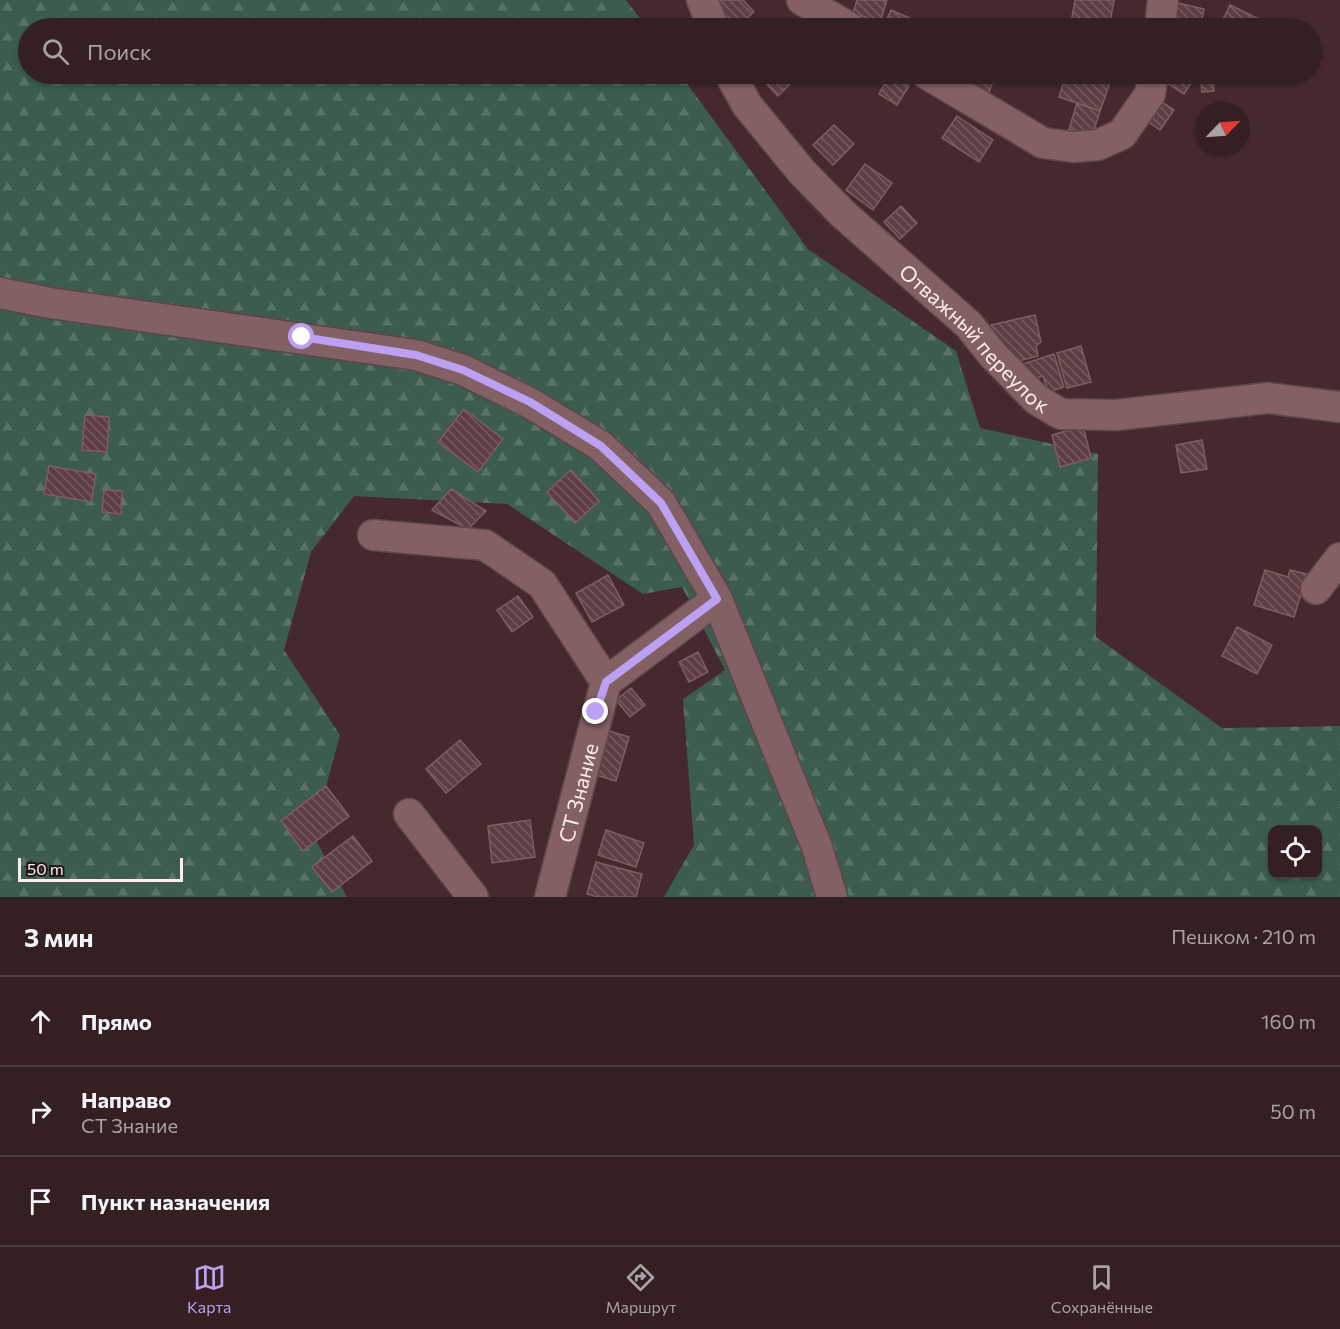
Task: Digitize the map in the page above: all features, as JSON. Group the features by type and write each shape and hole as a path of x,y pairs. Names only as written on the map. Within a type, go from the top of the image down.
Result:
{"street":[{"path":"702,0 710,18"},
{"path":"802,0 833,18"},
{"path":"1161,18 1163,0"},
{"name":"Отважный переулок","path":"735,84 747,105 802,172 843,214 969,325 992,354 1037,400 1061,414 1117,415 1268,398 1340,407"},
{"path":"944,84 1043,143 1073,147 1098,145 1122,134 1150,94 1152,84"},
{"path":"0,293 50,303 416,355 463,370 530,402 601,446 661,503 717,599 817,847 832,897"},
{"path":"373,535 485,546 542,584 606,682 717,599"},
{"path":"1316,589 1340,558"},
{"name":"СТ Знание","path":"550,897 606,682"},
{"path":"409,814 473,897"}],"green space":[{"path":"0,0 626,0 640,18 18,18 18,84 687,84 808,249 956,351 980,428 1098,454 1096,637 1222,728 1340,726 1340,897 664,897 694,845 683,699 725,670 682,587 643,594 507,504 354,496 311,552 284,650 340,735 313,835 347,897 0,897"}],"building":[{"path":"710,0 743,0 754,12 747,18 726,18"},
{"path":"857,0 887,0 881,18 868,18 853,13"},
{"path":"1075,0 1114,0 1111,18 1072,18"},
{"path":"1174,2 1204,9 1202,18 1171,18"},
{"path":"1230,5 1257,18 1224,18"},
{"path":"891,10 909,18 887,18"},
{"path":"767,84 790,84 778,96"},
{"path":"884,84 909,86 897,105 879,94"},
{"path":"957,84 992,84 987,97"},
{"path":"1063,84 1109,84 1100,111 1059,97"},
{"path":"1168,84 1190,84 1184,94"},
{"path":"1201,84 1213,84 1214,91 1202,92"},
{"path":"1154,97 1174,110 1160,130 1141,117"},
{"path":"1077,103 1100,111 1092,136 1069,129"},
{"path":"957,116 993,140 979,162 942,138"},
{"path":"834,125 854,144 833,165 813,145"},
{"path":"865,164 892,183 873,210 846,190"},
{"path":"901,206 917,223 900,239 884,222"},
{"path":"1035,315 1041,342 1036,346 1038,356 1015,362 1014,354 998,357 991,325"},
{"path":"1081,346 1091,382 1067,388 1057,353"},
{"path":"1054,354 1064,387 1048,392 1043,376 1022,382 1017,366"},
{"path":"464,409 503,439 478,472 438,442"},
{"path":"85,415 109,417 107,452 82,450"},
{"path":"1083,426 1091,458 1060,467 1052,435"},
{"path":"1202,440 1207,469 1181,473 1176,445"},
{"path":"49,466 96,474 91,502 44,494"},
{"path":"571,470 599,501 575,523 547,492"},
{"path":"451,489 486,511 468,529 432,510"},
{"path":"104,490 122,491 121,514 102,512"},
{"path":"1265,570 1288,577 1290,570 1307,574 1304,595 1301,594 1294,617 1254,605"},
{"path":"608,575 624,605 592,622 576,593"},
{"path":"518,596 533,617 512,632 497,610"},
{"path":"1237,627 1272,645 1257,674 1222,656"},
{"path":"698,652 708,672 689,682 679,662"},
{"path":"631,688 645,705 630,717 616,700"},
{"path":"603,729 629,737 616,781 589,773"},
{"path":"460,740 481,764 446,793 426,769"},
{"path":"326,786 349,816 303,851 281,821"},
{"path":"530,820 535,857 492,863 488,826"},
{"path":"606,830 644,843 636,867 598,855"},
{"path":"353,836 372,861 332,892 312,867"},
{"path":"596,862 642,874 636,897 598,897 587,894"}],"route":[{"path":"302,337 416,355 463,370 530,402 601,446 661,503 717,599 606,682 596,712"}]}
